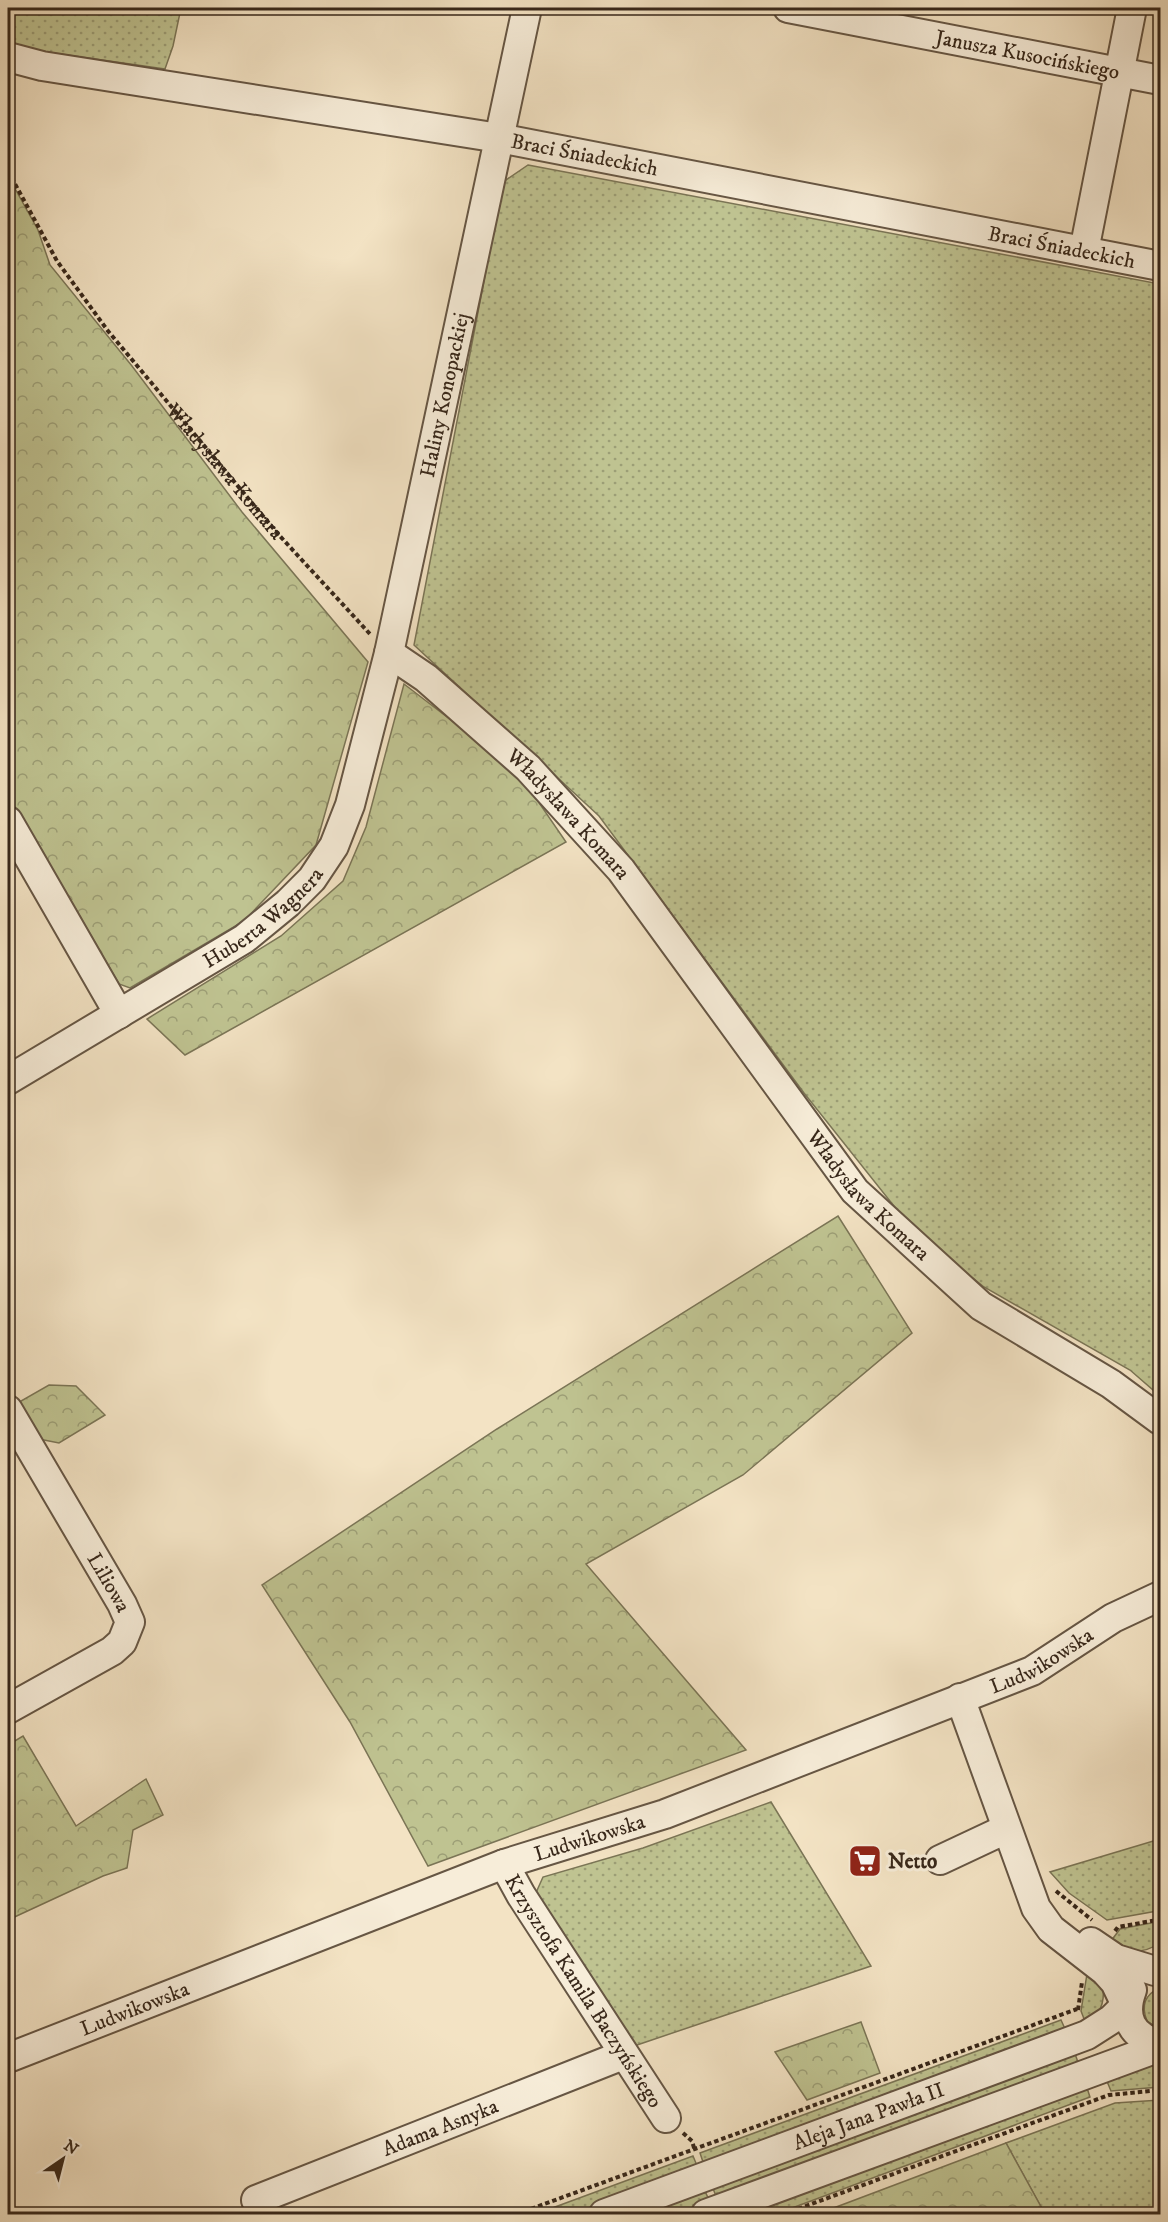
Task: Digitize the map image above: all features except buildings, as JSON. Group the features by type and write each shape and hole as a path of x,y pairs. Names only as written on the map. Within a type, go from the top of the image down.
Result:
{"street":[{"name":"Haliny Konopackiej","path":"389,653 527,8"},
{"name":"Janusza Kusocińskiego","path":"788,8 1161,80"},
{"path":"1084,251 1132,8"},
{"name":"Braci Śniadeckich","path":"8,57 42,66 499,138 1161,266"},
{"name":"Huberta Wagnera","path":"8,1080 244,939 281,910 312,879 341,830 389,653"},
{"name":"Władysława Komara","path":"389,653 426,678 528,768 621,870 855,1191 981,1306 1101,1378 1161,1420"},
{"path":"8,821 119,1014"},
{"name":"Liliowa","path":"8,1410 122,1604 130,1622 123,1642 112,1651 8,1709"},
{"name":"Ludwikowska","path":"8,2058 504,1864 665,1814 1032,1671 1113,1618 1161,1596"},
{"path":"960,1698 1036,1908 1051,1929 1105,1971 1115,1982 1126,2005 1131,2025 1139,2035 1161,2045"},
{"path":"940,1860 1006,1829"},
{"name":"Krzysztofa Kamila Baczyńskiego","path":"504,1864 521,1895 623,2055 666,2118"},
{"path":"1027,1885 1044,1905 1116,1959 1159,1969"},
{"name":"Aleja Jana Pawła II","path":"604,2214 1087,2036 1112,2019 1126,2005 1138,1981 1159,1969"},
{"name":"Aleja Jana Pawła II","path":"706,2214 1161,2045"},
{"name":"Adama Asnyka","path":"256,2200 623,2055"}],"path":[{"name":"Władysława Komara","path":"8,171 57,261 108,331 278,534 389,653"},
{"path":"1112,1934 1118,1927 1161,1921"},
{"path":"517,2214 1077,2009 1084,1973"},
{"path":"784,2214 1109,2095 1161,2090"}],"green space":[{"path":"8,8 181,8 173,46 165,69 18,48 8,43"},
{"path":"528,165 1160,284 1160,1396 1130,1370 984,1287 913,1230 804,1093 599,816 414,645 503,182"},
{"path":"8,176 38,230 50,265 132,366 242,512 368,662 316,845 244,921 130,988 119,984 8,798"},
{"path":"404,684 477,740 531,791 566,842 185,1055 147,1019 281,936 343,881 366,827"},
{"path":"838,1216 912,1333 743,1475 586,1564 746,1750 428,1866 350,1722 262,1585 497,1429"},
{"path":"49,1385 76,1386 105,1415 59,1443 34,1438 14,1405"},
{"path":"23,1736 76,1826 146,1779 163,1815 133,1830 127,1868 103,1876 8,1920 8,1745"},
{"path":"771,1802 871,1966 631,2047 535,1895 543,1877 643,1848"},
{"path":"1160,1839 1160,1903 1157,1911 1107,1920 1069,1893 1050,1872"},
{"path":"1156,1922 1160,1924 1160,1943 1153,1947 1135,1951 1108,1945 1120,1929"},
{"path":"1087,1974 1103,1986 1103,1992 1100,2008 1086,2024 1081,2011"},
{"path":"1160,1988 1160,2030 1147,2021 1144,2010 1148,1997"},
{"path":"1061,2020 1066,2031 704,2165 700,2153"},
{"path":"861,2022 880,2073 807,2100 775,2052"},
{"path":"1074,2051 1079,2065 718,2201 712,2186"},
{"path":"1146,2065 1160,2066 1160,2087 1111,2091 1106,2079"},
{"path":"1086,2085 1090,2097 776,2214 739,2214"},
{"path":"1160,2100 1160,2214 1045,2214 1006,2143 1115,2103"},
{"path":"1006,2143 1045,2214 830,2214 823,2212"},
{"path":"693,2156 698,2168 572,2214 536,2214"},
{"path":"704,2189 710,2202 678,2214 634,2214"}],"place":[{"name":"Netto","path":"865,1861"}]}
